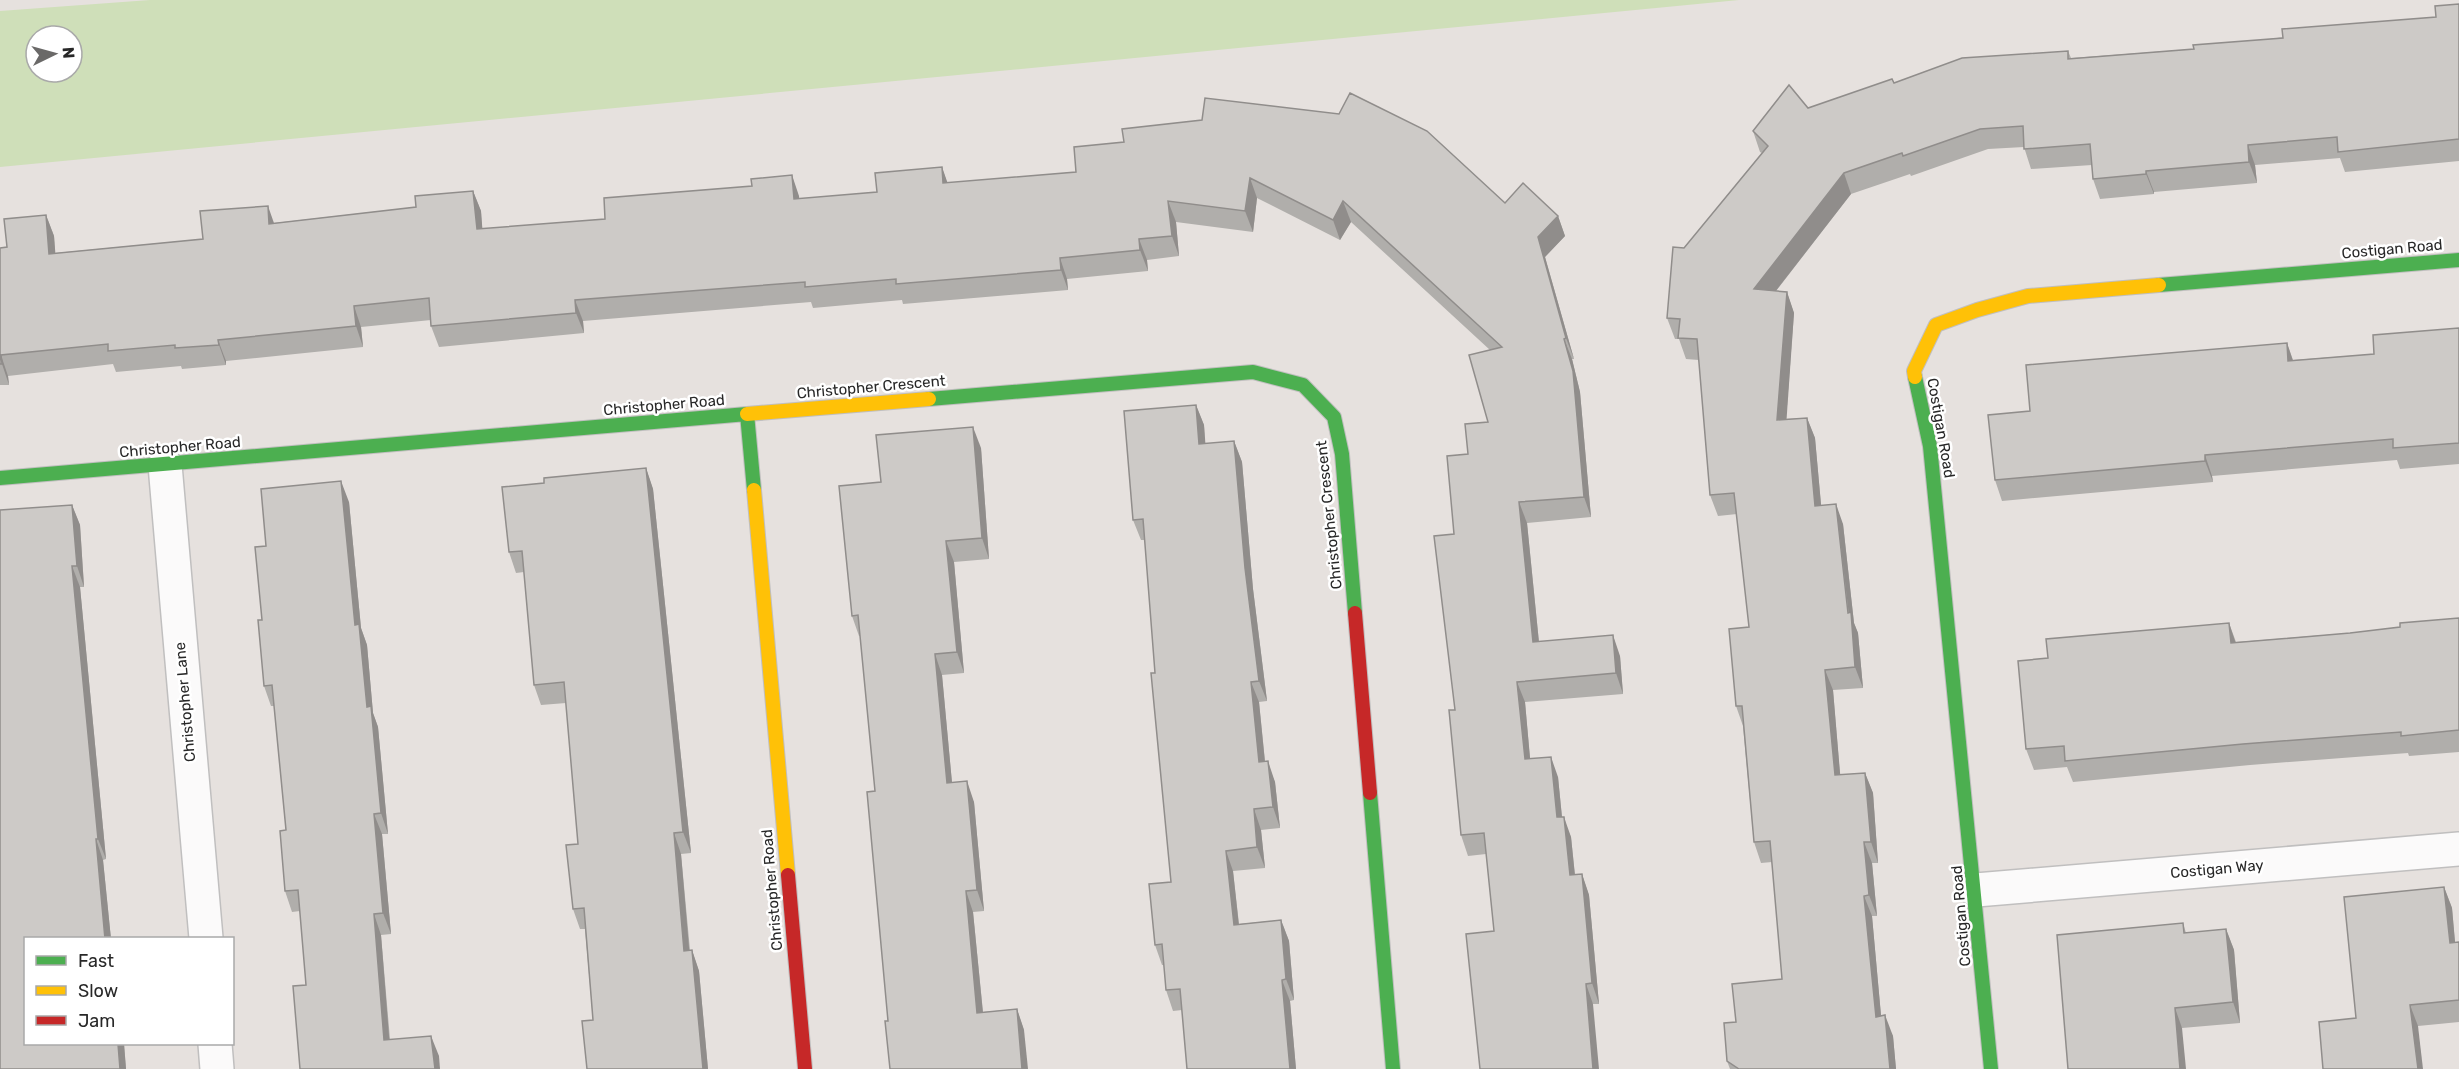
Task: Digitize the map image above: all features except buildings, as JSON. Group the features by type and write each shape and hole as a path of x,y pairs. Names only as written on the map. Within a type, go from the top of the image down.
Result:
{"street":[{"name":"Costigan Road","path":"1991,1069 1976,890 1930,446 1914,371 1936,325 1977,310 2028,296 2459,260"},
{"name":"Christopher Crescent","path":"747,414 1253,372 1303,385 1334,417 1342,454 1393,1069"},
{"name":"Christopher Road","path":"0,478 747,414 805,1069"},
{"name":"Christopher Lane","path":"165,465 206,937"},
{"name":"Costigan Way","path":"1976,890 2459,849"},
{"path":"215,1045 217,1069"}],"green space":[{"path":"150,0 1739,0 0,167 0,11"}],"traffic: fast":[{"path":"2159,285 2459,260"},
{"path":"929,399 1253,372 1303,385 1334,417 1342,454 1355,613"},
{"path":"1915,377 1930,446 1991,1069"},
{"path":"0,478 747,414 754,490"},
{"path":"1370,793 1393,1069"}],"traffic: slow":[{"path":"1915,377 1914,371 1936,325 1977,310 2028,296 2159,285"},
{"path":"747,414 929,399"},
{"path":"754,490 788,875"}],"traffic: jam":[{"path":"1355,613 1370,793"},
{"path":"788,875 805,1069"}]}
